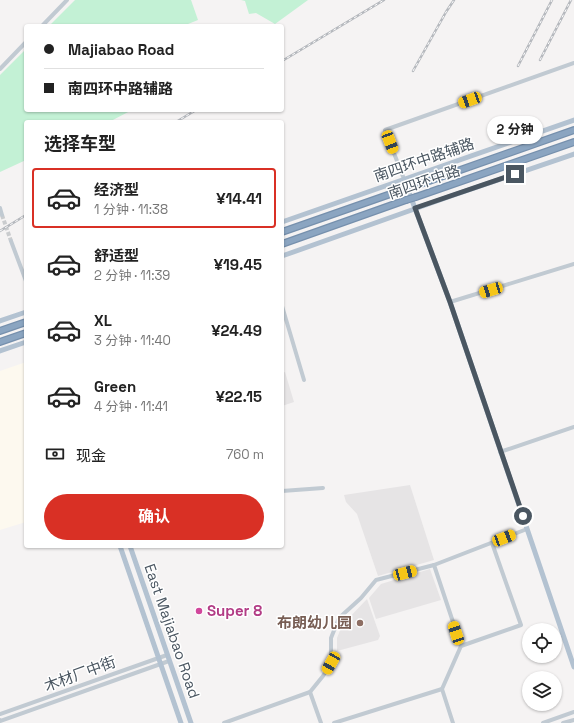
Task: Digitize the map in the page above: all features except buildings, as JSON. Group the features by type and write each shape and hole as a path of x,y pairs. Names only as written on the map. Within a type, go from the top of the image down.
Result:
{"highway":[{"name":"南四环中路","path":"284,231 574,130"},
{"name":"南四环中路","path":"284,243 574,142"},
{"path":"0,331 24,323"},
{"path":"0,342 24,333"}],"main road":[{"name":"南四环中路辅路","path":"284,221 574,120"},
{"path":"284,255 415,208 574,154"},
{"path":"404,179 450,302 574,667"},
{"path":"0,321 24,313"},
{"path":"0,351 24,343"},
{"path":"121,548 181,723"},
{"name":"East Majiabao Road","path":"131,548 191,723"}],"street":[{"path":"44,24 67,0"},
{"path":"0,69 24,44"},
{"path":"404,179 385,130 574,63"},
{"path":"0,208 2,215"},
{"path":"11,241 24,276"},
{"path":"450,302 574,264"},
{"path":"284,313 304,380"},
{"path":"500,452 574,427"},
{"path":"284,492 323,488"},
{"path":"224,723 310,692 331,663 331,638 339,618 361,598 376,580 434,565 527,529"},
{"path":"461,646 521,625 492,542"},
{"path":"434,565 461,646 442,689 453,723"},
{"name":"木材厂中街","path":"0,714 168,658"},
{"name":"木材厂中街","path":"0,720 41,707 159,661"},
{"path":"334,723 442,689"},
{"path":"310,692 322,723"},
{"path":"543,723 574,712"},
{"path":"563,723 574,720"}],"shaded area":[{"path":"24,363 24,523 0,530 0,371"},
{"path":"284,372 294,402 284,405"},
{"path":"410,485 434,560 378,576 357,514 346,502 344,495"},
{"path":"430,569 441,600 376,619 369,598 381,584"},
{"name":"布朗幼儿园","path":"367,599 380,636 378,640 337,651 337,638 341,628"}],"green space":[{"path":"75,0 191,0 198,20 188,24 51,24"},
{"path":"241,0 308,0 275,24 256,13 249,14 245,1"},
{"path":"24,51 24,112 128,112 113,120 24,120 24,161 0,172 0,75"}],"tunnel":[{"path":"2,215 11,241"}],"railway":[{"path":"284,60 384,0"},
{"path":"413,71 454,0"},
{"path":"518,66 552,0"},
{"path":"540,60 571,0"},
{"path":"179,120 193,112"},
{"path":"0,231 24,216"}],"place":[{"name":"Super 8","path":"199,611"},
{"name":"布朗幼儿园","path":"360,623"}],"route":[{"path":"515,174 415,208 450,302 472,372 523,516"}]}
